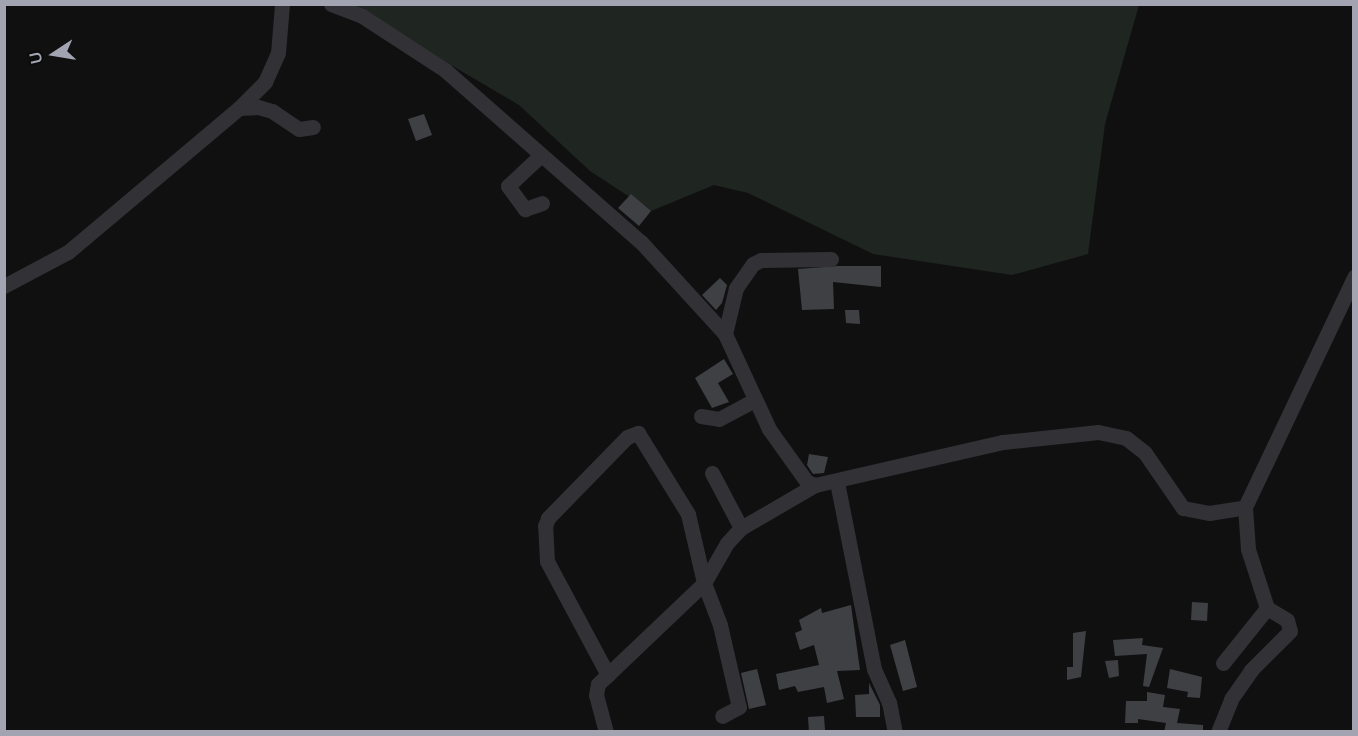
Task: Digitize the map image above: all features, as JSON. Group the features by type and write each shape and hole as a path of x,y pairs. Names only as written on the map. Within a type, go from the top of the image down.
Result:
{"street":[{"path":"4,286 68,252 239,108 265,82 278,53 282,4"},
{"path":"331,4 362,16 445,70 641,242 725,334 754,400 780,446 807,482 815,485"},
{"path":"239,108 258,107 272,111 298,129 314,128"},
{"path":"541,154 508,186 525,208 542,203"},
{"path":"725,334 736,288 753,264 761,260 831,259"},
{"path":"1218,732 1231,699 1251,670 1290,631 1287,620 1267,608 1248,549 1245,507 1353,278"},
{"path":"701,416 719,419 754,400"},
{"path":"606,732 596,691 608,675 704,583 727,543 741,528 815,485 837,482 1003,442 1098,432 1126,438 1145,453 1183,508 1209,513 1245,507"},
{"path":"608,675 547,561 545,526 548,518 627,437 641,435 683,504 704,583 720,625 739,708 722,716"},
{"path":"712,472 741,528"},
{"path":"837,482 874,669 889,702 895,732"},
{"path":"1223,663 1267,608"}],"shaded area":[{"path":"349,5 1139,5 1105,124 1088,254 1012,275 873,254 748,193 714,185 651,211 590,171 519,105"}],"building":[{"path":"424,114 432,135 416,141 408,119"},
{"path":"631,194 651,211 639,226 618,208"},
{"path":"881,266 881,287 833,282 834,309 802,310 798,269"},
{"path":"720,278 727,285 722,303 716,310 702,295"},
{"path":"845,310 859,310 860,324 846,323"},
{"path":"724,359 733,374 718,383 729,402 712,408 695,378"},
{"path":"809,454 828,457 824,473 813,474 807,465"},
{"path":"1192,602 1208,603 1207,621 1191,620"},
{"path":"851,605 860,670 837,671 844,699 827,703 824,687 798,692 795,686 779,690 776,674 819,665 814,645 800,650 795,633 802,630 799,620 821,608 822,613"},
{"path":"1086,631 1081,677 1067,680 1067,667 1073,667 1073,633"},
{"path":"1143,638 1142,645 1163,648 1149,687 1143,686 1147,654 1115,656 1113,640"},
{"path":"905,640 917,687 903,691 890,645"},
{"path":"1118,660 1119,676 1109,678 1105,661"},
{"path":"757,669 766,705 749,709 741,673"},
{"path":"1170,669 1202,677 1200,698 1187,697 1188,692 1167,688"},
{"path":"869,683 880,705 880,717 856,717 855,695 869,694"},
{"path":"1147,692 1165,695 1163,707 1180,709 1177,723 1203,725 1203,732 1164,732 1166,723 1138,719 1138,723 1125,723 1126,701 1147,701"},
{"path":"824,716 825,730 809,732 808,717"}]}
